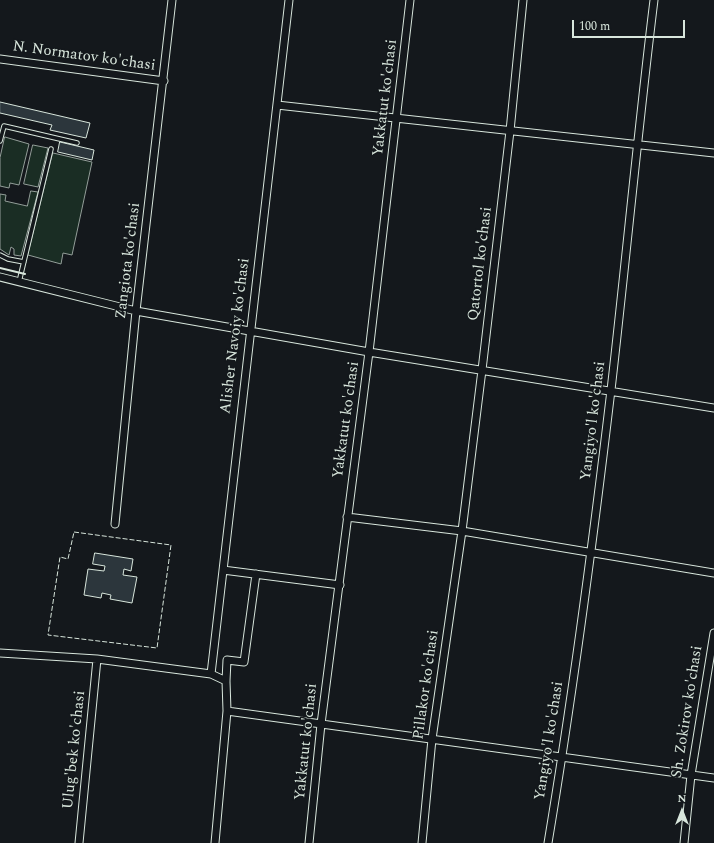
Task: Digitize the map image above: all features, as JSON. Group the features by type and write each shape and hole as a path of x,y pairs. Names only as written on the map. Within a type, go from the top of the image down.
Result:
{"street":[{"name":"Zangiota ko'chasi","path":"115,524 136,311 164,81 172,0"},
{"name":"Alisher Navoiy ko'chasi","path":"211,674 289,0"},
{"name":"Yakkatut ko'chasi","path":"309,843 321,724 369,352 410,0"},
{"name":"Qatortol ko'chasi","path":"462,531 510,131 523,0"},
{"name":"Yangiyo'l ko'chasi","path":"548,843 591,553 611,392 654,0"},
{"name":"N. Normatov ko'chasi","path":"0,59 164,81"},
{"path":"276,105 714,153"},
{"path":"0,277 136,311 369,352 714,408"},
{"path":"347,517 462,531 714,573"},
{"name":"Pillakor ko'chasi","path":"422,843 432,739 462,531"},
{"path":"223,570 340,585"},
{"path":"215,843 227,711 227,660 244,662 256,574"},
{"name":"Sh. Zokirov ko'chasi","path":"684,843 691,774 714,633"},
{"path":"0,653 97,660 211,674 226,680"},
{"name":"Ulug'bek ko'chasi","path":"79,843 97,660"},
{"path":"227,711 714,778"}],"lane":[{"path":"0,141 4,126 77,143"},
{"path":"19,282 51,149"},
{"path":"0,255 8,259 24,262"}],"green space":[{"path":"5,137 29,144 19,185 10,183 9,188 0,186 0,158"},
{"path":"33,145 48,148 38,187 24,184"},
{"path":"53,153 92,162 72,255 63,253 61,264 28,255"},
{"path":"31,191 38,192 21,256 14,255 14,249 11,247 9,255 0,249 0,194 6,195 5,201 27,206"}],"building":[{"path":"0,102 90,123 86,138 50,130 52,125 0,113"},
{"path":"60,142 94,150 92,160 58,152"},
{"path":"95,553 133,559 131,571 124,569 123,575 137,577 132,603 110,599 111,595 102,593 101,598 84,595 88,569 104,571 105,566 93,564"}],"fence":[{"path":"74,532 171,545 157,648 48,635 60,557 68,559 74,532"}],"wall":[{"path":"0,268 25,274"}]}
